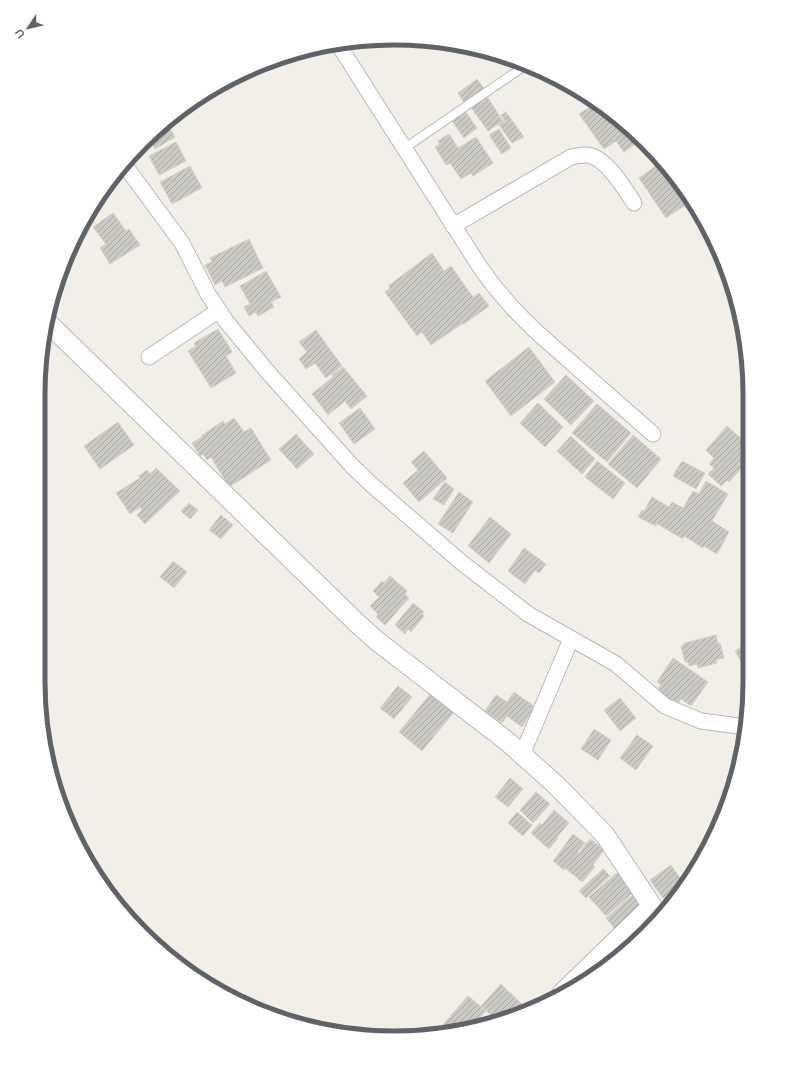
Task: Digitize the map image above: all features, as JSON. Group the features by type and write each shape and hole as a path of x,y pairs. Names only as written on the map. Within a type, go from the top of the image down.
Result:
{"street":[{"path":"341,49 484,274 501,295 525,321 653,434"},
{"path":"453,226 570,157 588,154 601,160 614,174 634,203"},
{"path":"128,169 182,243 208,294 218,310 266,370 353,467 372,485 461,562 528,614 616,664 665,706 701,721 740,726"},
{"path":"148,357 218,310"},
{"path":"52,327 358,624 508,742 556,785 605,835 656,912 580,977"},
{"path":"522,755 571,639"}],"lane":[{"path":"405,148 520,69"}],"building":[{"path":"477,79 485,90 465,104 458,93"},
{"path":"486,95 503,121 488,131 470,106"},
{"path":"591,106 637,143 624,152 616,141 604,149 579,114"},
{"path":"465,111 477,128 464,138 452,121"},
{"path":"506,112 524,137 512,143 499,125 505,121 501,115"},
{"path":"170,127 175,137 155,149 152,143"},
{"path":"499,129 511,148 502,154 489,135"},
{"path":"449,134 458,148 476,137 493,163 473,176 471,173 461,179 450,163 446,165 435,147 440,144 438,141"},
{"path":"176,142 186,161 159,175 149,156"},
{"path":"657,165 686,204 666,218 639,178"},
{"path":"190,166 202,188 172,204 160,182"},
{"path":"113,213 126,231 129,229 140,245 110,264 100,248 106,244 93,227"},
{"path":"249,239 263,268 225,287 222,281 215,285 205,265 212,262 210,258"},
{"path":"432,253 444,271 451,266 473,297 479,293 489,306 431,345 422,332 417,336 385,292 390,288 388,286"},
{"path":"266,271 281,297 271,302 274,307 258,316 256,312 249,316 244,307 250,304 240,286"},
{"path":"218,329 232,352 226,356 236,373 211,388 188,351 196,346 194,343"},
{"path":"316,330 342,366 326,378 315,363 306,369 299,359 307,352 299,342"},
{"path":"529,347 555,382 511,416 485,381"},
{"path":"343,367 367,396 351,409 345,401 328,415 312,394"},
{"path":"566,375 594,401 571,425 544,399"},
{"path":"538,403 563,427 545,447 520,423"},
{"path":"597,404 631,433 607,462 572,433"},
{"path":"360,408 375,429 354,444 339,423"},
{"path":"234,418 244,432 251,428 271,460 229,487 211,457 207,460 203,454 200,456 192,443 223,421 225,424"},
{"path":"118,422 134,445 100,469 84,446"},
{"path":"727,426 743,440 743,467 729,482 727,480 721,486 708,474 714,468 709,464 714,458 706,450"},
{"path":"296,434 314,454 297,469 279,449"},
{"path":"633,435 661,459 637,488 608,464"},
{"path":"571,436 595,459 582,474 557,451"},
{"path":"424,451 447,478 419,502 403,483 418,470 411,462"},
{"path":"597,461 625,483 613,499 585,477"},
{"path":"682,461 705,473 696,489 673,476"},
{"path":"156,468 180,491 145,524 137,515 142,510 140,507 130,514 116,493 140,478 139,476 147,470 150,474"},
{"path":"706,481 728,494 712,521 729,532 717,554 704,546 703,548 684,536 683,539 657,523 656,526 638,517 642,510 644,511 652,497 669,507 672,502 683,508 693,491 699,494"},
{"path":"445,482 454,489 444,505 433,499"},
{"path":"459,492 473,502 453,533 438,524"},
{"path":"189,503 198,510 190,519 181,511"},
{"path":"221,515 233,525 221,539 209,530"},
{"path":"490,517 511,534 489,563 468,546"},
{"path":"524,548 546,564 539,573 535,570 525,584 508,571"},
{"path":"173,561 187,572 174,588 160,577"},
{"path":"390,576 407,591 405,594 409,598 385,625 376,617 378,614 370,606 379,597 373,591 382,581 384,583"},
{"path":"413,603 424,612 422,614 424,616 411,632 408,629 405,634 395,625"},
{"path":"716,635 724,658 716,660 717,663 698,668 697,664 689,666 688,662 685,662 681,646 684,645 684,643"},
{"path":"743,646 743,665 735,651"},
{"path":"673,658 708,682 691,706 681,699 677,705 657,691 661,685 657,682"},
{"path":"398,686 412,697 394,719 380,708"},
{"path":"514,692 535,707 522,727 507,716 502,723 485,711 496,695 507,702"},
{"path":"431,693 454,712 422,751 399,732"},
{"path":"620,698 636,718 620,731 604,710"},
{"path":"594,729 611,740 598,760 581,749"},
{"path":"637,735 653,746 636,770 620,758"},
{"path":"510,778 523,789 508,807 495,797"},
{"path":"536,792 550,804 533,823 520,810"},
{"path":"554,810 569,823 549,849 531,833 540,823 542,825"},
{"path":"517,812 532,825 523,836 508,823"},
{"path":"573,834 585,843 577,852 579,853 590,839 604,850 593,865 595,867 582,882 565,868 564,870 553,861"},
{"path":"671,865 681,880 665,901 650,880"},
{"path":"603,869 610,876 586,898 579,891"},
{"path":"618,872 635,891 606,916 589,897"},
{"path":"635,893 649,909 619,934 606,918"},
{"path":"501,984 523,1006 492,1016 481,1006"},
{"path":"468,996 486,1011 477,1021 440,1028"}]}
